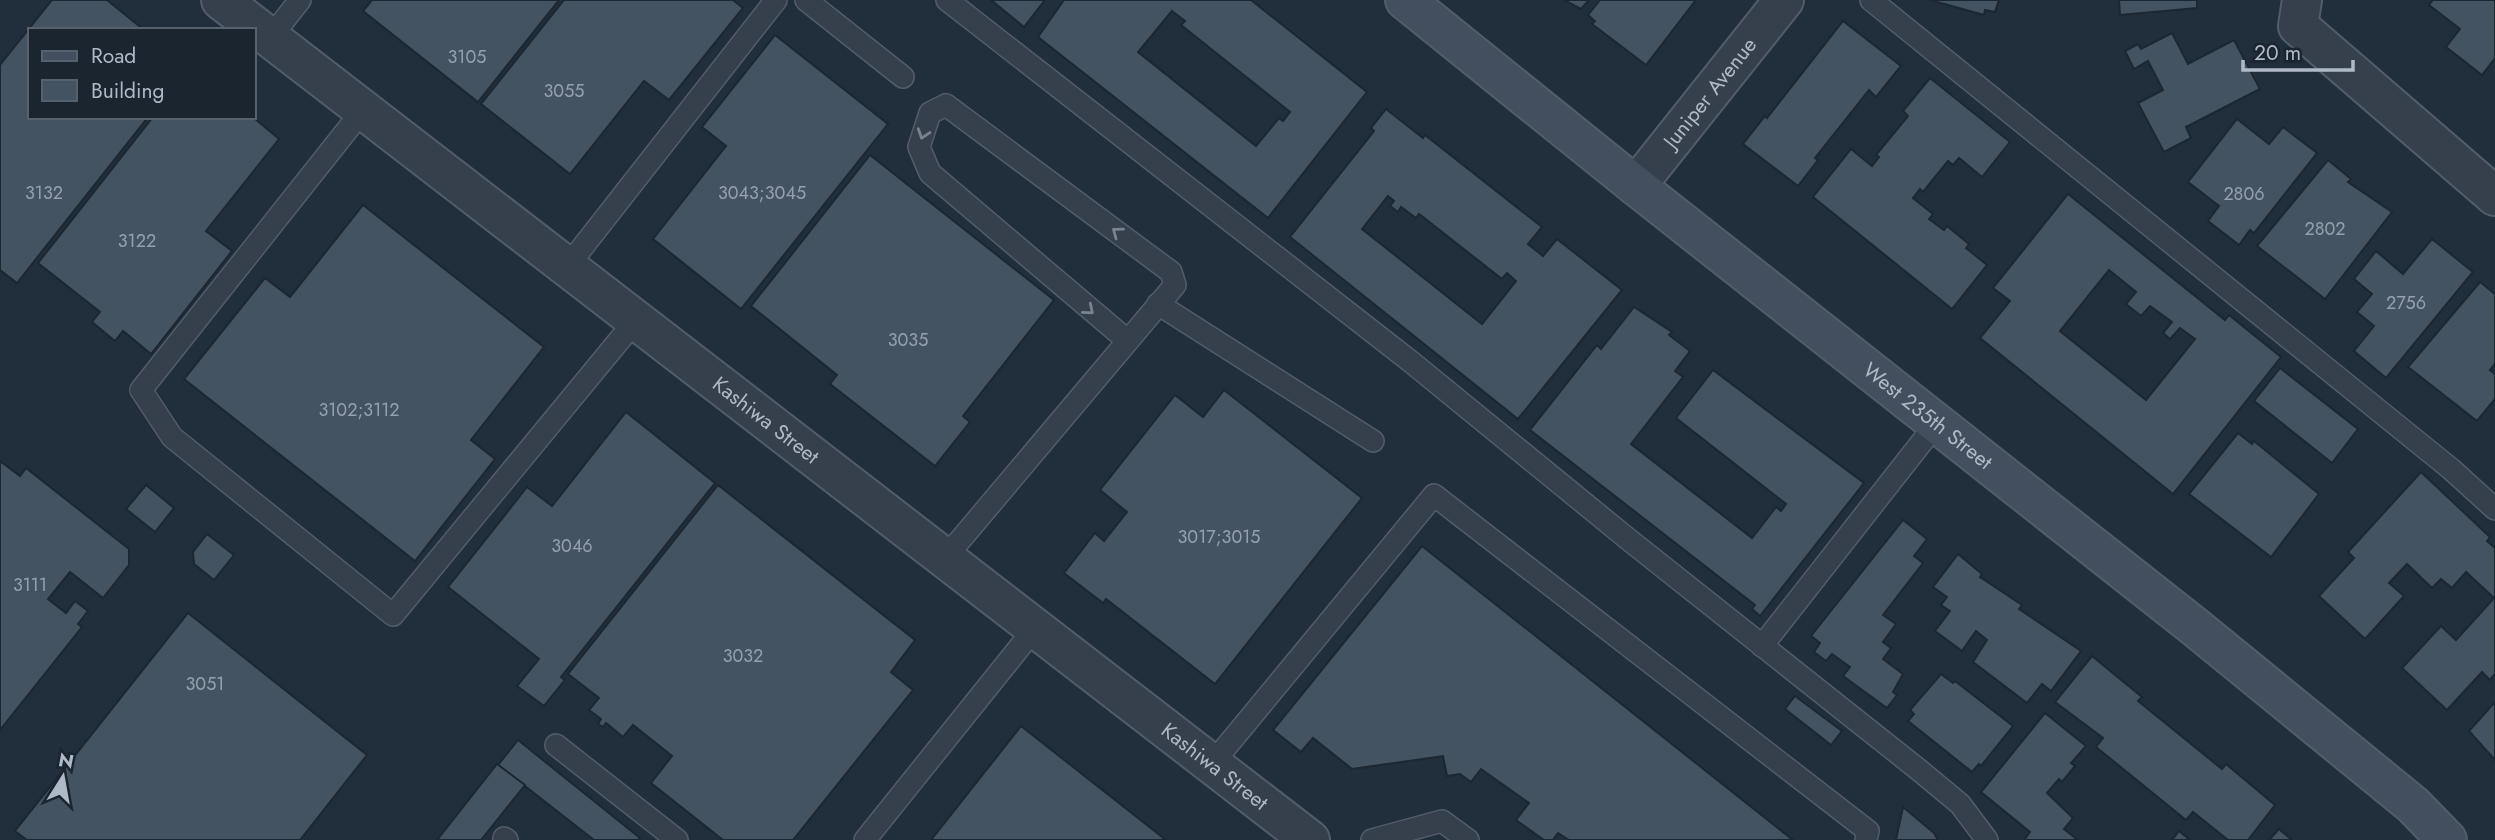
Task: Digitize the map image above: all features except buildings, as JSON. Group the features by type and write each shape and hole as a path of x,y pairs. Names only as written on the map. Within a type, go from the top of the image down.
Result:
{"street":[{"name":"Kashiwa Street","path":"221,0 1310,840"},
{"name":"West 235th Street","path":"1405,0 2195,627 2413,804 2447,840"},
{"name":"Juniper Avenue","path":"1636,186 1784,0"},
{"path":"2300,13 2495,196"}],"lane":[{"path":"270,38 300,0"},
{"path":"567,267 776,0"},
{"path":"806,0 902,77"},
{"path":"947,0 1410,361 1960,804 1987,840"},
{"path":"1871,0 2440,460 2495,509"},
{"path":"945,558 1128,341 1158,304 1175,285 1171,272 946,105 930,113 919,147 930,173 987,225 1128,341"},
{"path":"363,110 141,390 172,438 393,615 636,320"},
{"path":"1158,304 1373,441"},
{"path":"1762,646 1936,424"},
{"path":"1212,764 1434,495 1868,831 1866,840"},
{"path":"865,840 1035,628"},
{"path":"556,745 677,840"},
{"path":"1372,840 1442,821 1468,840"}]}
